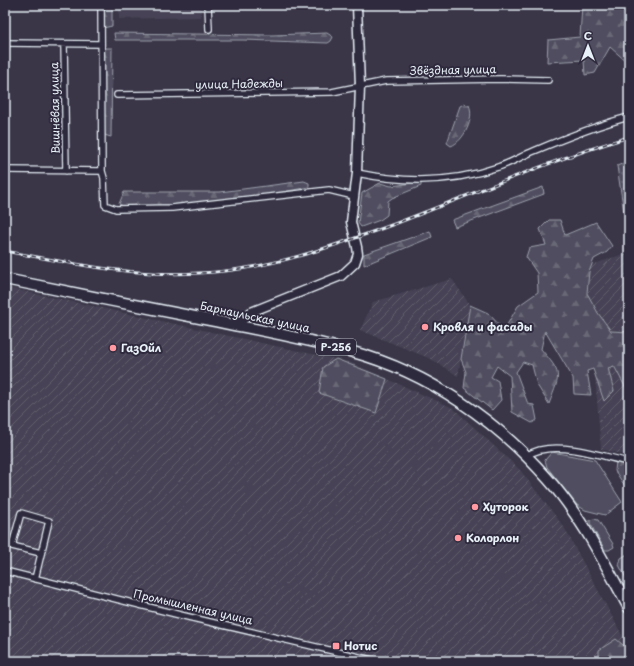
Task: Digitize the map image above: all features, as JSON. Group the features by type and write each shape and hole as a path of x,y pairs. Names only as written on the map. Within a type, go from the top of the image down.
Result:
{"highway":[{"name":"Барнаульская улица","path":"5,279 346,350 399,368 431,384 468,407 498,430 549,480 573,512 596,549 629,608"}],"street":[{"path":"101,5 102,171 104,178 104,205 116,209 180,208 329,190 354,196"},
{"path":"208,5 209,28"},
{"path":"236,326 251,312 341,276 352,266 358,254 351,222 357,173 360,86 357,5"},
{"path":"5,43 101,44"},
{"name":"Вишнёвая улица","path":"64,44 66,171"},
{"name":"Звёздная улица","path":"360,86 386,82 430,80 530,78 548,80"},
{"name":"улица Надежды","path":"117,95 332,92 360,86"},
{"path":"357,173 384,179 418,180 448,179 472,175 500,167 557,141 629,117"},
{"path":"5,170 102,171"},
{"path":"526,456 541,449 562,448 629,462"},
{"path":"35,579 49,521 20,513 12,546 41,553"},
{"name":"Промышленная улица","path":"5,571 184,616 376,661"}],"shaded area":[{"path":"119,5 201,5 201,17 119,19"},
{"path":"629,252 629,456 601,449 586,267"},
{"path":"452,279 470,305 458,376 431,359 360,330 373,302"},
{"path":"5,287 349,362 453,408 520,470 564,527 629,648 629,661 5,661"}],"green space":[{"path":"103,5 112,5 112,26 103,28"},
{"path":"582,5 606,5 611,7 629,5 629,62 627,62 610,47 595,73 585,75 584,60 547,62 548,40 580,37"},
{"path":"114,33 272,35 327,33 333,37 328,43 243,40 115,40"},
{"path":"104,48 112,48 111,137 104,135"},
{"path":"464,104 469,105 471,116 464,134 451,146 447,143 460,106"},
{"path":"629,161 629,214 624,213 617,166"},
{"path":"304,181 309,183 309,187 231,202 126,207 119,204 124,192 220,192"},
{"path":"421,182 421,186 388,201 387,215 380,220 361,227 358,223 362,193 380,183 391,186"},
{"path":"543,187 544,194 455,227 452,220"},
{"path":"549,220 560,220 565,235 596,222 612,246 607,252 594,259 589,272 587,293 598,313 611,331 629,332 629,394 614,366 608,368 614,391 604,401 593,369 587,371 591,395 574,394 573,378 545,331 541,349 553,364 557,374 556,386 549,404 537,385 532,365 523,362 516,372 528,404 534,405 537,420 532,423 512,412 510,376 497,366 491,377 498,381 501,400 492,410 464,388 466,372 461,359 470,305 488,313 504,330 518,306 538,292 537,273 526,257 529,248 546,245 540,229"},
{"path":"430,231 432,237 364,265 364,254"},
{"path":"336,359 387,379 376,413 319,393 323,367"},
{"path":"552,452 595,460 622,502 605,515 585,510 577,505 547,467 545,460"},
{"path":"616,461 629,464 629,488 627,489 615,471"},
{"path":"590,520 598,520 613,544 614,547 609,550 605,550 590,523"},
{"path":"629,553 629,584 619,565 621,558"},
{"path":"616,639 629,650 629,661 599,661 599,650"}],"railway":[{"path":"5,251 101,268 150,273 199,273 250,267 300,256 348,241 570,156 629,137"}],"place":[{"name":"Кровля и фасады","path":"425,327"},
{"name":"ГазОйл","path":"113,348"},
{"name":"Хуторок","path":"475,507"},
{"name":"Колорлон","path":"458,538"},
{"name":"Нотис","path":"336,646"}]}
